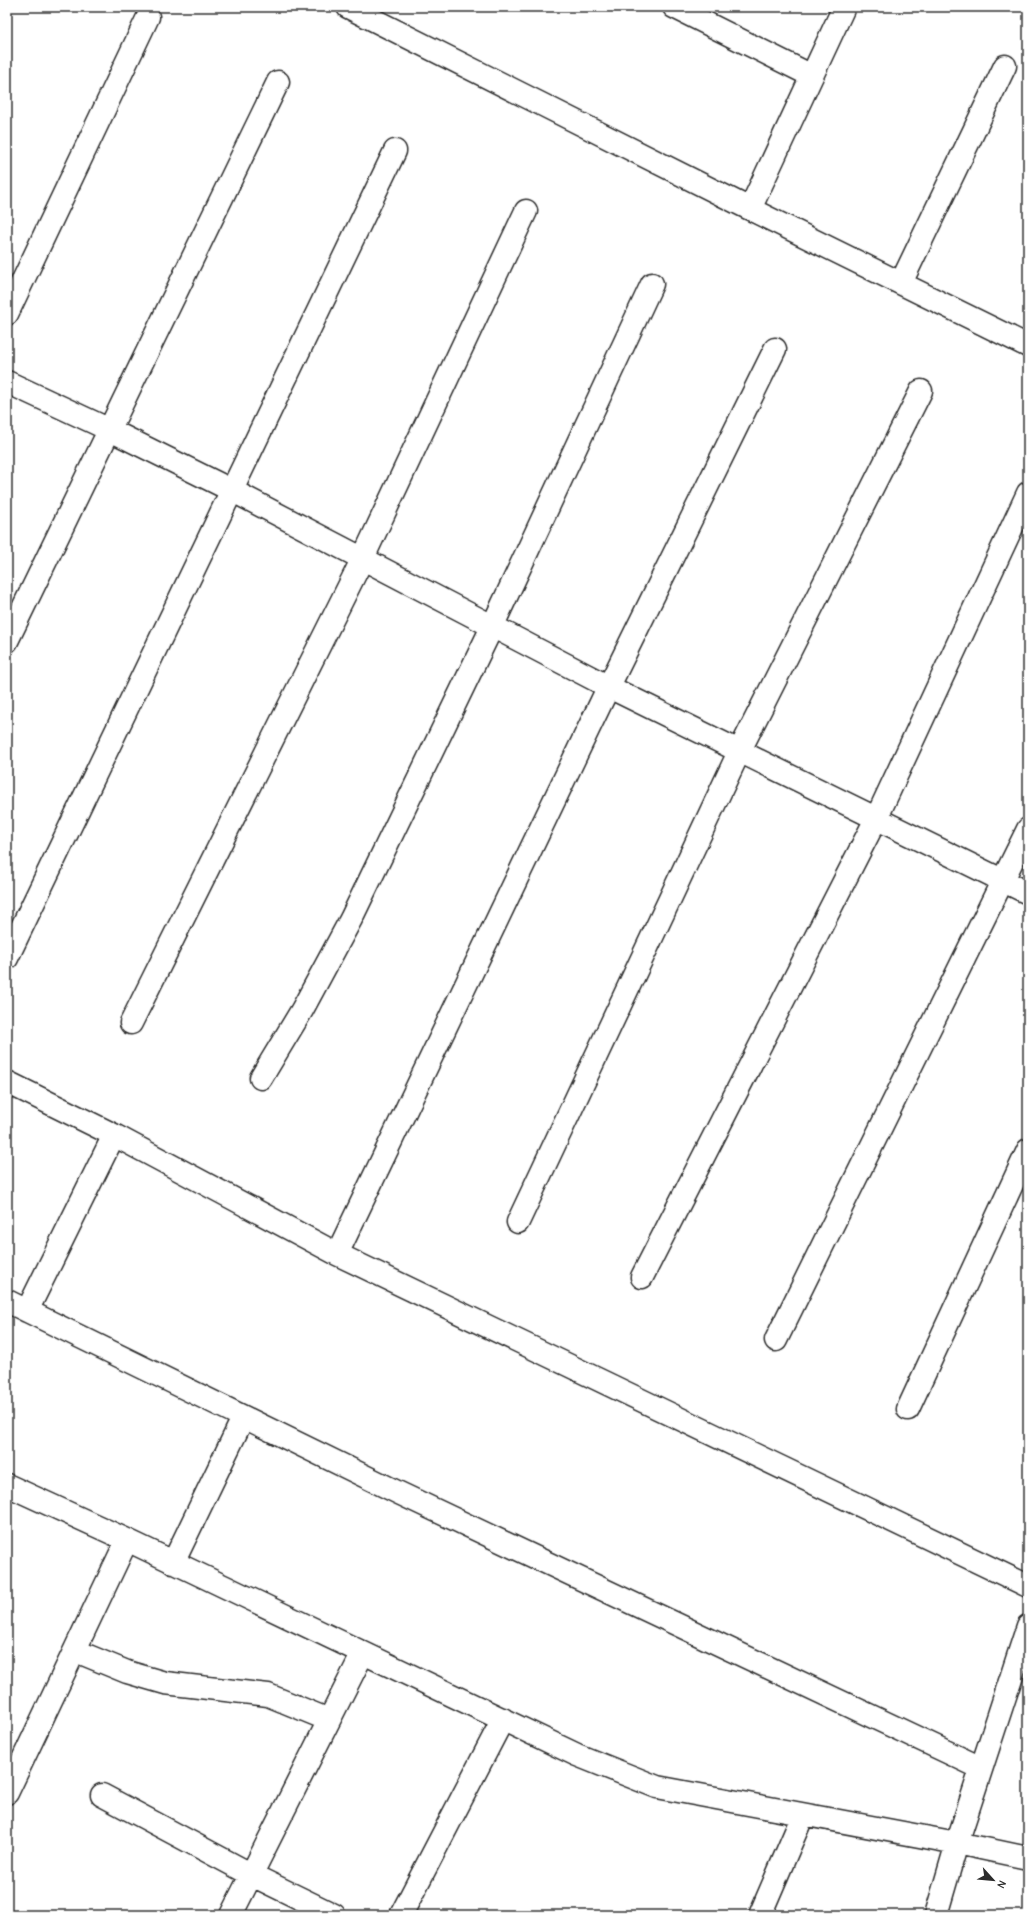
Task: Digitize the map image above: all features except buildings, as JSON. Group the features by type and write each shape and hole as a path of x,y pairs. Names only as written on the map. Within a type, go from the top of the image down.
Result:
{"street":[{"path":"348,7 750,209 1028,346"},
{"path":"674,7 812,76"},
{"path":"750,209 844,7"},
{"path":"7,314 148,17"},
{"path":"901,283 1005,66"},
{"path":"7,641 278,82"},
{"path":"7,958 395,151"},
{"path":"131,1023 363,558 526,211"},
{"path":"262,1078 302,1010 351,920 493,625 652,284"},
{"path":"337,1254 609,687 775,350"},
{"path":"7,382 233,490 609,687 739,752 877,817 1028,893"},
{"path":"518,1222 739,752 921,391"},
{"path":"642,1277 877,817 1028,493"},
{"path":"776,1340 1028,829"},
{"path":"7,1082 114,1135 337,1254 1028,1586"},
{"path":"27,1310 114,1135"},
{"path":"908,1409 1028,1150"},
{"path":"7,1301 243,1418 981,1768"},
{"path":"173,1563 243,1418"},
{"path":"7,1485 127,1540 577,1755 657,1787 957,1843 1028,1858"},
{"path":"7,1793 76,1651 127,1540"},
{"path":"936,1915 957,1843 1028,1626"},
{"path":"76,1651 127,1672 165,1683 268,1695 329,1720"},
{"path":"231,1915 363,1653"},
{"path":"401,1915 502,1719"},
{"path":"102,1795 252,1874 334,1915"},
{"path":"760,1915 803,1815"}]}
